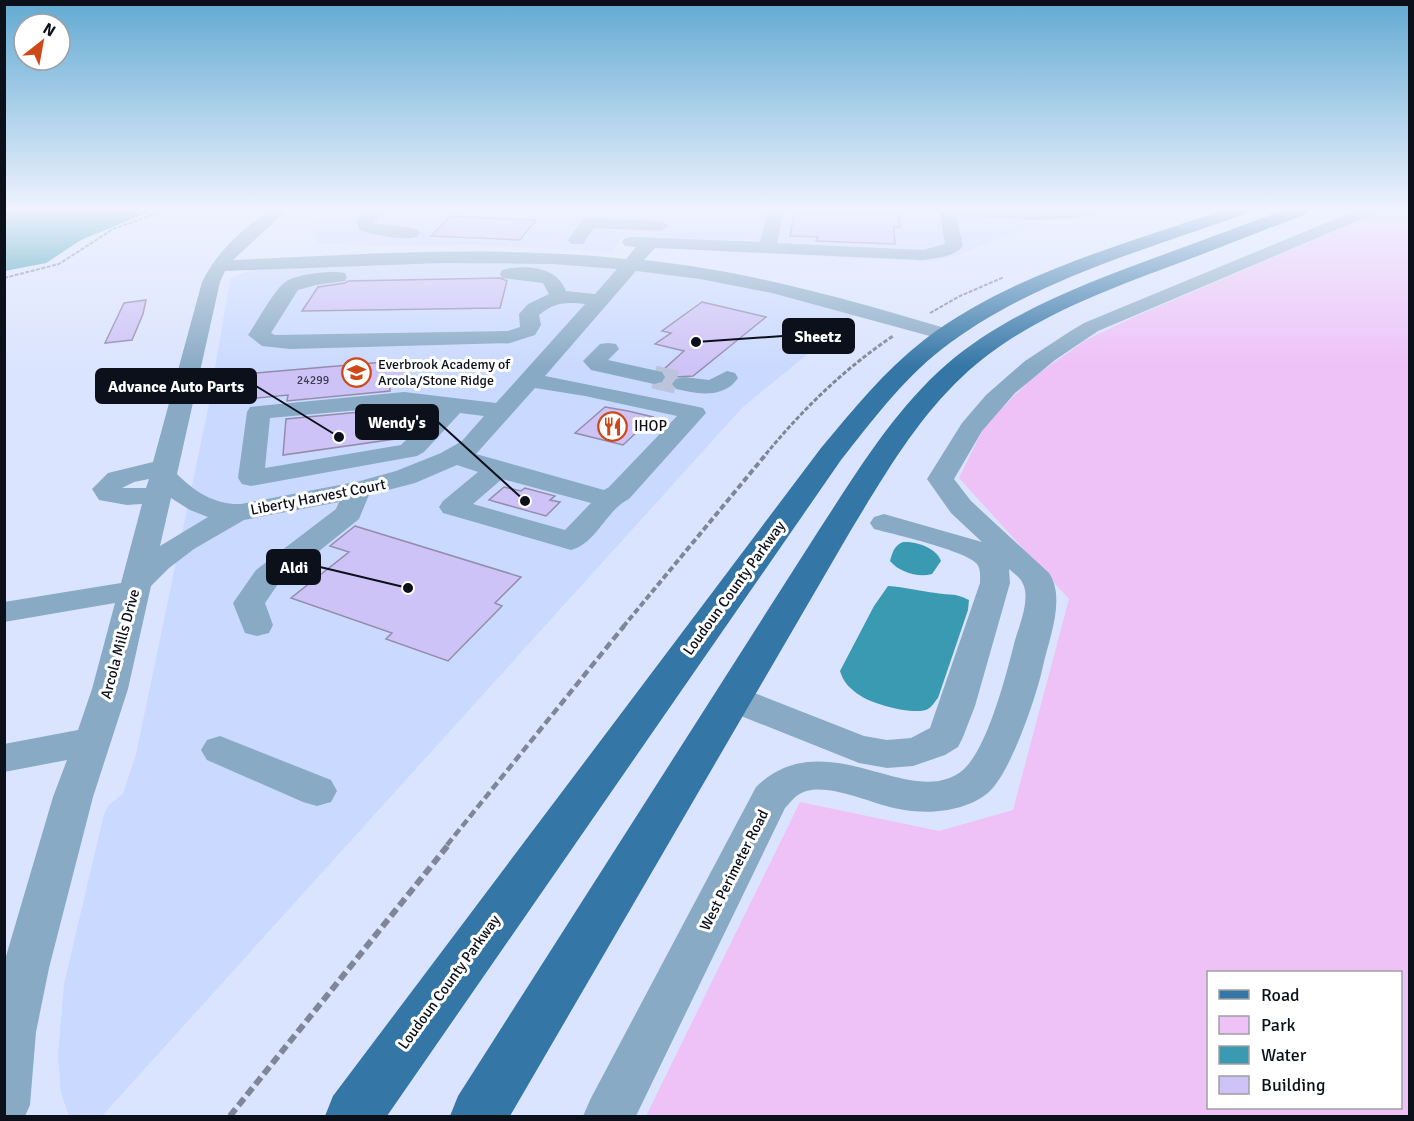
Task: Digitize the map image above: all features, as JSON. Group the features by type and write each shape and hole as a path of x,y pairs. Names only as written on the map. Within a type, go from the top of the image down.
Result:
{"main road":[{"name":"Loudoun County Parkway","path":"353,1116 831,454 887,387 915,360 948,335 1009,299 1052,279 1097,262"},
{"path":"478,1116 889,443 907,420 956,369 1016,327 1061,303 1166,262"},
{"path":"948,335 962,342 968,350 956,369"}],"street":[{"name":"Arcola Mills Drive","path":"10,1108 12,1032 26,968 47,888 110,689 211,282 222,262"},
{"path":"219,266 309,262"},
{"path":"611,262 713,275 777,287 948,335"},
{"name":"West Perimeter Road","path":"609,1116 770,798 784,784 805,776 834,776 899,794 932,796 961,791 978,779 995,752 1021,687 1041,600 1038,580 961,507 940,479 983,412 1020,376 1057,348 1091,327 1245,262"},
{"name":"Liberty Harvest Court","path":"238,512 357,491 420,473 456,456 471,446 631,264"},
{"path":"560,296 553,281 528,274 314,279 291,286 259,335 270,341 290,343 510,337 528,331 531,325 529,314 535,308 560,296 599,300"},
{"path":"608,349 594,361 599,365 654,377"},
{"path":"684,384 713,387 727,378"},
{"path":"496,470 453,507 570,541 603,507 607,499 619,493 694,413 585,389 529,380"},
{"path":"455,404 415,447 408,451 251,478 259,412 404,399 455,404 502,411"},
{"path":"456,456 496,470 607,499"},
{"path":"462,499 552,525 569,523 583,514 586,508 584,504 572,497 527,484 496,470"},
{"path":"163,480 207,507 238,512"},
{"path":"257,625 249,603 267,577 349,513 357,491"},
{"path":"4,612 135,587 158,561 238,512"},
{"path":"734,699 859,749 887,754 913,752 932,745 945,736 957,706 995,583 995,568 987,556 929,525 884,523"},
{"path":"4,758 92,741"},
{"path":"220,750 317,791"}],"path":[{"path":"4,278 62,262"},
{"path":"230,1116 610,643 790,425 818,395 849,368 911,324 960,296 1011,274"}],"shaded area":[{"path":"392,262 569,263 683,275 773,291 857,313 742,408 102,1116 69,1116 61,1093 58,1055 64,984 104,814 109,805 123,794 136,754 209,404 230,279 251,270"}],"green space":[{"path":"1262,262 1409,262 1409,1116 646,1116 800,802 939,831 1013,810 1069,599 959,478 985,425 1031,379 1086,340"}],"water":[{"path":"5,262 47,262 46,263 5,271"},
{"path":"903,542 920,544 939,556 941,561 932,574 909,573 890,561 894,549"},
{"path":"888,586 955,595 969,600 968,610 938,698 929,708 922,711 894,708 867,699 857,694 848,685 840,671 874,606"}],"building":[{"path":"500,278 507,281 500,308 302,311 318,287 348,281"},
{"path":"146,300 132,340 105,343 124,303"},
{"path":"702,302 766,317 693,376 675,377 670,384 672,388 660,385 667,378 663,370 684,351 655,344 671,333 662,331"},
{"name":"Everbrook Academy of Arcola/Stone Ridge","path":"407,360 405,382 390,384 390,391 287,401 288,395 247,399 256,373"},
{"name":"IHOP","path":"605,407 653,417 623,445 575,433"},
{"path":"392,409 395,439 283,455 286,419"},
{"path":"504,487 521,491 525,488 555,496 550,500 560,502 546,516 489,500"},
{"path":"355,526 521,577 495,603 502,606 448,661 386,639 392,633 291,598 349,552 330,546"}],"tunnel":[{"path":"654,377 684,384"}],"place":[{"name":"Sheetz","path":"696,342"},
{"name":"Everbrook Academy of Arcola/Stone Ridge","path":"357,372"},
{"name":"IHOP","path":"613,426"},
{"name":"Advance Auto Parts","path":"339,437"},
{"name":"Wendy's","path":"525,501"},
{"name":"Aldi","path":"408,588"}]}
